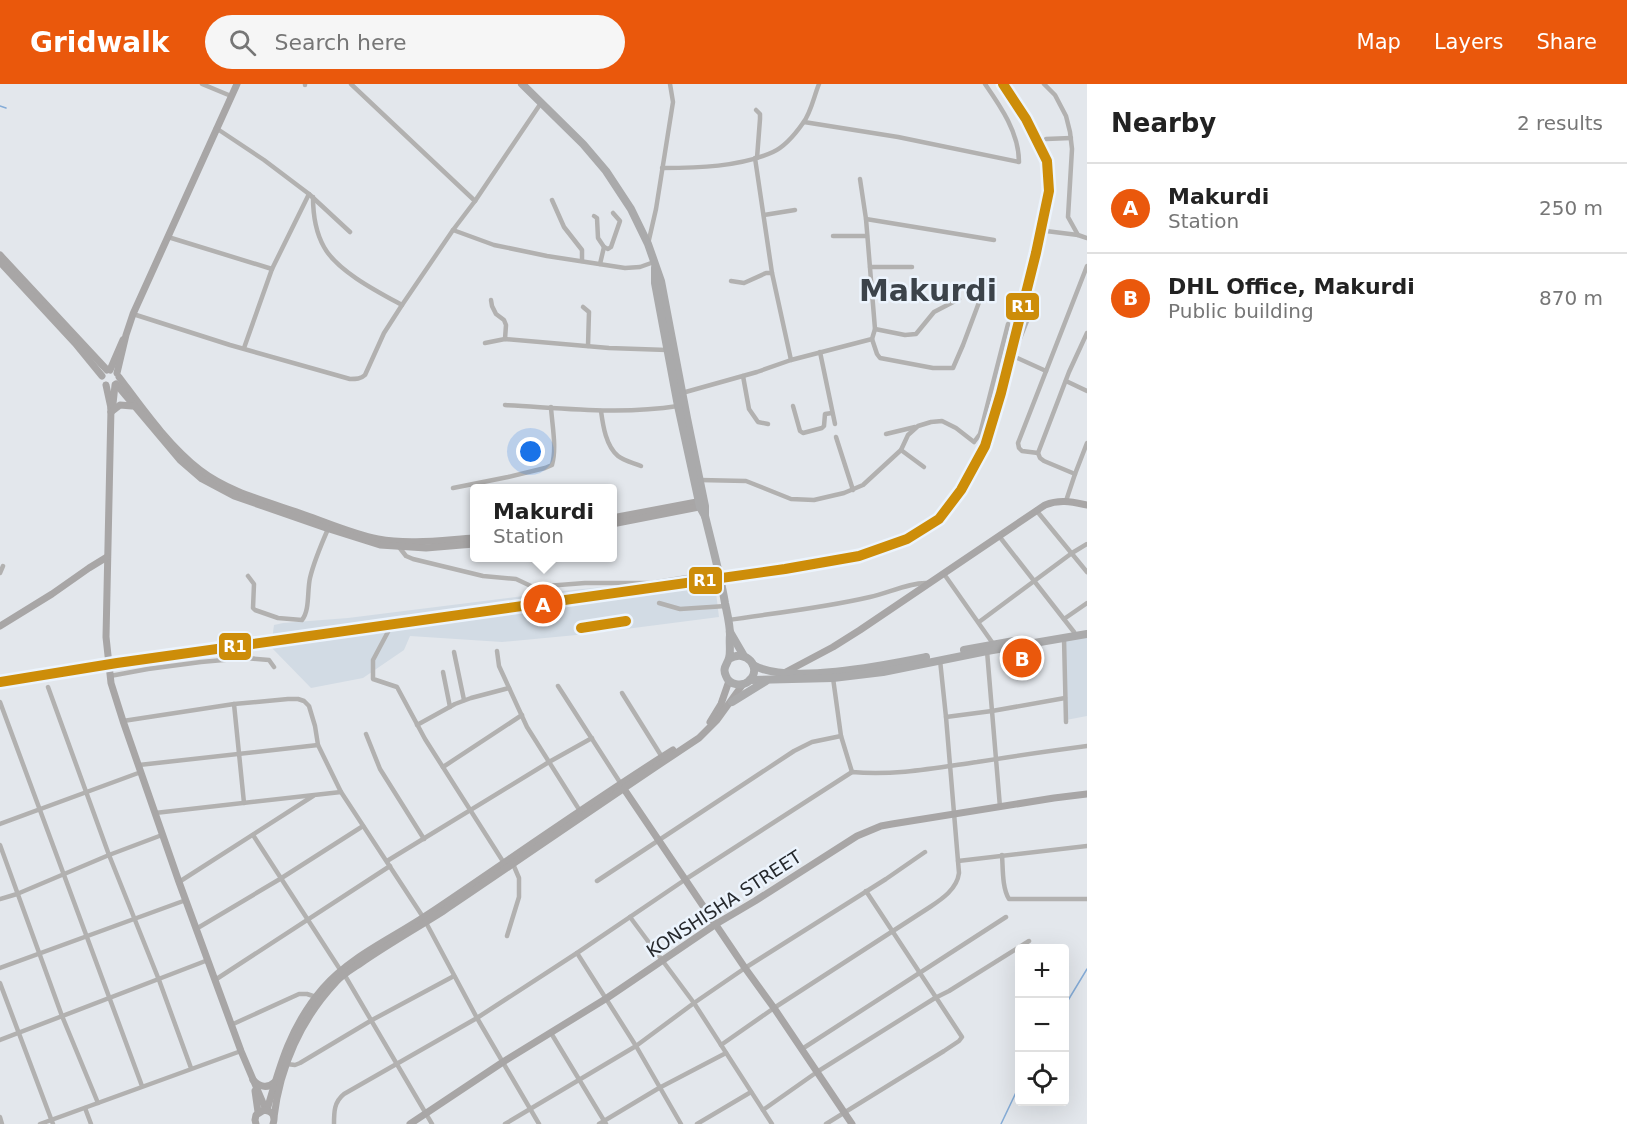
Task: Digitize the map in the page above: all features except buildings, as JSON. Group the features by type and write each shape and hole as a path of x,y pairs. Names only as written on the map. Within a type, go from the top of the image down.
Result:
{"main road":[{"path":"522,84 583,144 606,171 631,209 648,244 661,281 687,432 726,606 730,631 729,659 724,668 729,681 738,685 768,680 833,678 883,672 1087,634"},
{"path":"654,265 667,350 679,391 678,406 700,480 702,504"},
{"path":"730,631 744,656 753,665 760,669 784,673 866,669 1087,629"},
{"path":"729,659 744,656"},
{"path":"747,682 754,670 753,665"},
{"path":"732,702 768,680"}],"street":[{"path":"202,84 231,96"},
{"path":"237,84 133,314 112,377 106,637 110,676 123,721 162,836 264,1111"},
{"path":"351,84 475,201"},
{"path":"648,244 656,209 673,102 670,84"},
{"path":"662,168 727,164 774,152 804,122 819,84"},
{"path":"804,122 898,137 1019,162 1012,129 986,84"},
{"path":"1044,84 1054,95 1066,116 1071,138 1068,217 1078,235"},
{"path":"133,314 350,379 360,379 365,375 384,333 402,305 541,102"},
{"path":"756,110 760,114 756,158 772,273 791,360"},
{"path":"216,128 311,195 350,232"},
{"path":"1046,139 1071,138"},
{"path":"860,179 866,219 875,329 872,339 880,358 933,368 953,368 987,280"},
{"path":"244,348 272,269 311,195"},
{"path":"311,195 316,226 327,253 340,266 373,289 402,305"},
{"path":"552,200 564,226 582,250 582,261"},
{"path":"764,215 795,210"},
{"path":"594,216 597,218 598,238 608,249 611,247 620,222 613,213"},
{"path":"866,219 994,240"},
{"path":"453,230 494,245 547,256 625,268 654,265"},
{"path":"1046,231 1087,238"},
{"path":"833,236 867,236"},
{"path":"168,237 272,269"},
{"path":"600,264 604,247"},
{"path":"0,255 180,451 219,483 325,522 380,539 429,542 470,538"},
{"path":"0,262 75,343 112,377 132,406 180,460 202,479 234,496 380,545 426,548 470,544"},
{"path":"1038,453 1022,451 1018,448 1018,443 1087,266"},
{"path":"870,267 912,267"},
{"path":"731,281 744,283 766,273 772,273"},
{"path":"875,329 904,335 915,334 934,312 959,299"},
{"path":"491,300 496,314 506,324 505,339"},
{"path":"1035,301 1013,356 1046,371"},
{"path":"583,307 589,312 588,346"},
{"path":"885,434 931,422 942,422 956,428 974,442 978,438 1008,324"},
{"path":"1075,474 1040,458 1038,453 1065,381 1087,333"},
{"path":"484,342 505,339 637,350 667,350"},
{"path":"679,391 743,376 791,360 872,339"},
{"path":"820,352 835,424"},
{"path":"743,376 751,413 758,422 768,424"},
{"path":"111,410 106,385 102,381 112,377"},
{"path":"1065,381 1087,391"},
{"path":"111,410 120,405 132,406"},
{"path":"505,405 601,411 678,406"},
{"path":"793,406 800,431 803,433 822,428 825,414 832,413"},
{"path":"471,484 552,465 554,439 551,407"},
{"path":"601,411 608,442 613,450 619,457 641,466"},
{"path":"700,480 746,481 778,495 797,500 814,500 853,490 863,485 901,450 908,435 918,426"},
{"path":"836,436 853,490"},
{"path":"1066,501 1087,443"},
{"path":"901,450 924,467"},
{"path":"453,488 470,484"},
{"path":"784,673 851,636 1045,505 1054,501 1066,501 1087,505"},
{"path":"617,517 702,504"},
{"path":"617,523 702,504"},
{"path":"1036,510 1087,572"},
{"path":"248,576 254,584 254,610 272,617 302,620 306,613 310,579 328,529"},
{"path":"999,536 1074,632"},
{"path":"979,622 1087,544"},
{"path":"399,547 406,556 414,559 483,576 516,579 533,587 585,583 651,583 719,572"},
{"path":"0,626 107,557"},
{"path":"0,573 3,566"},
{"path":"944,574 994,645"},
{"path":"728,620 833,605 929,583"},
{"path":"659,603 680,609 726,606"},
{"path":"1064,619 1087,603"},
{"path":"390,628 373,660 373,680 397,687 417,725 504,863"},
{"path":"1064,638 1066,722"},
{"path":"497,651 499,666 527,727 580,811"},
{"path":"987,651 1000,807"},
{"path":"454,652 464,700"},
{"path":"110,676 246,657 269,660 274,666"},
{"path":"721,1045 774,1008 930,908 951,890 958,878 951,766 940,660"},
{"path":"443,672 450,706"},
{"path":"833,678 841,736 852,772"},
{"path":"255,1124 255,1118 264,1111 293,1032 316,997 342,973 513,864 694,736 712,720 721,704 729,681"},
{"path":"425,920 580,811 699,738 717,720 747,682"},
{"path":"558,686 622,787 852,1124"},
{"path":"48,687 109,855 191,1068"},
{"path":"417,725 464,700 509,688"},
{"path":"622,693 662,757"},
{"path":"946,717 1065,698"},
{"path":"123,721 234,704 288,699 304,701 312,712 318,745 340,792 425,920 477,1018 539,1124"},
{"path":"0,702 142,1086"},
{"path":"234,704 244,803"},
{"path":"443,767 522,715"},
{"path":"366,734 380,769 424,839"},
{"path":"597,881 794,751 812,742 841,736"},
{"path":"215,980 309,920 424,839 592,738"},
{"path":"0,824 87,792 140,768 318,745"},
{"path":"334,1124 334,1111 339,1098 477,1018 852,772 881,774 928,770 1087,746"},
{"path":"155,813 340,792"},
{"path":"179,882 316,794"},
{"name":"KONSHISHA STREET","path":"410,1124 503,1062 607,998 716,924 857,836 881,826 1087,794"},
{"path":"196,929 363,826"},
{"path":"253,835 372,1020 432,1124"},
{"path":"0,899 162,836"},
{"path":"0,845 62,1016 98,1103"},
{"path":"958,861 1087,846"},
{"path":"505,1124 636,1046 745,968 925,852"},
{"path":"1002,855 1005,886 1009,899 1087,899"},
{"path":"507,936 519,897 519,878 513,864"},
{"path":"826,1124 944,1051 961,1038 962,1034 935,998 866,891"},
{"path":"0,968 186,900"},
{"path":"630,917 694,1003 772,1124"},
{"path":"802,1049 1006,917"},
{"path":"763,1110 818,1072 1029,941"},
{"path":"577,953 607,998 681,1124"},
{"path":"0,1040 208,960"},
{"path":"274,1122 278,1094 287,1064 304,1025 342,973"},
{"path":"287,1064 300,1063 372,1020 454,976"},
{"path":"0,983 52,1122"},
{"path":"231,1024 299,994 316,997"},
{"path":"551,1033 603,1123 659,1088 726,1053"},
{"path":"40,1124 52,1122 142,1086 241,1051"},
{"path":"254,1083 270,1086 275,1083"},
{"path":"697,1124 751,1092"},
{"path":"85,1108 91,1124"},
{"path":"264,1111 271,1113 274,1122"},
{"path":"0,1117 2,1124"}],"shaded area":[{"path":"714,576 719,617 502,642 410,636 404,650 363,678 311,688 271,647 274,625 283,623 348,618 563,591"},
{"path":"1087,637 1087,716 1066,720 1065,640"}],"waterway":[{"path":"0,106 6,108"},
{"path":"1069,999 1087,969"},
{"path":"1001,1124 1015,1095"}],"railway":[{"path":"581,628 626,621"}],"transit line":[{"name":"R1","path":"0,682 117,663 785,569 859,556 907,539 939,519 961,490 985,446 1001,393 1036,253 1049,191 1047,161 1026,119 1003,84"},
{"name":"R1","path":"581,628 626,621"}],"place":[{"name":"Makurdi","path":"543,604"},
{"name":"DHL Office, Makurdi","path":"1022,658"}],"district":[{"name":"Makurdi","path":"928,291"}]}
